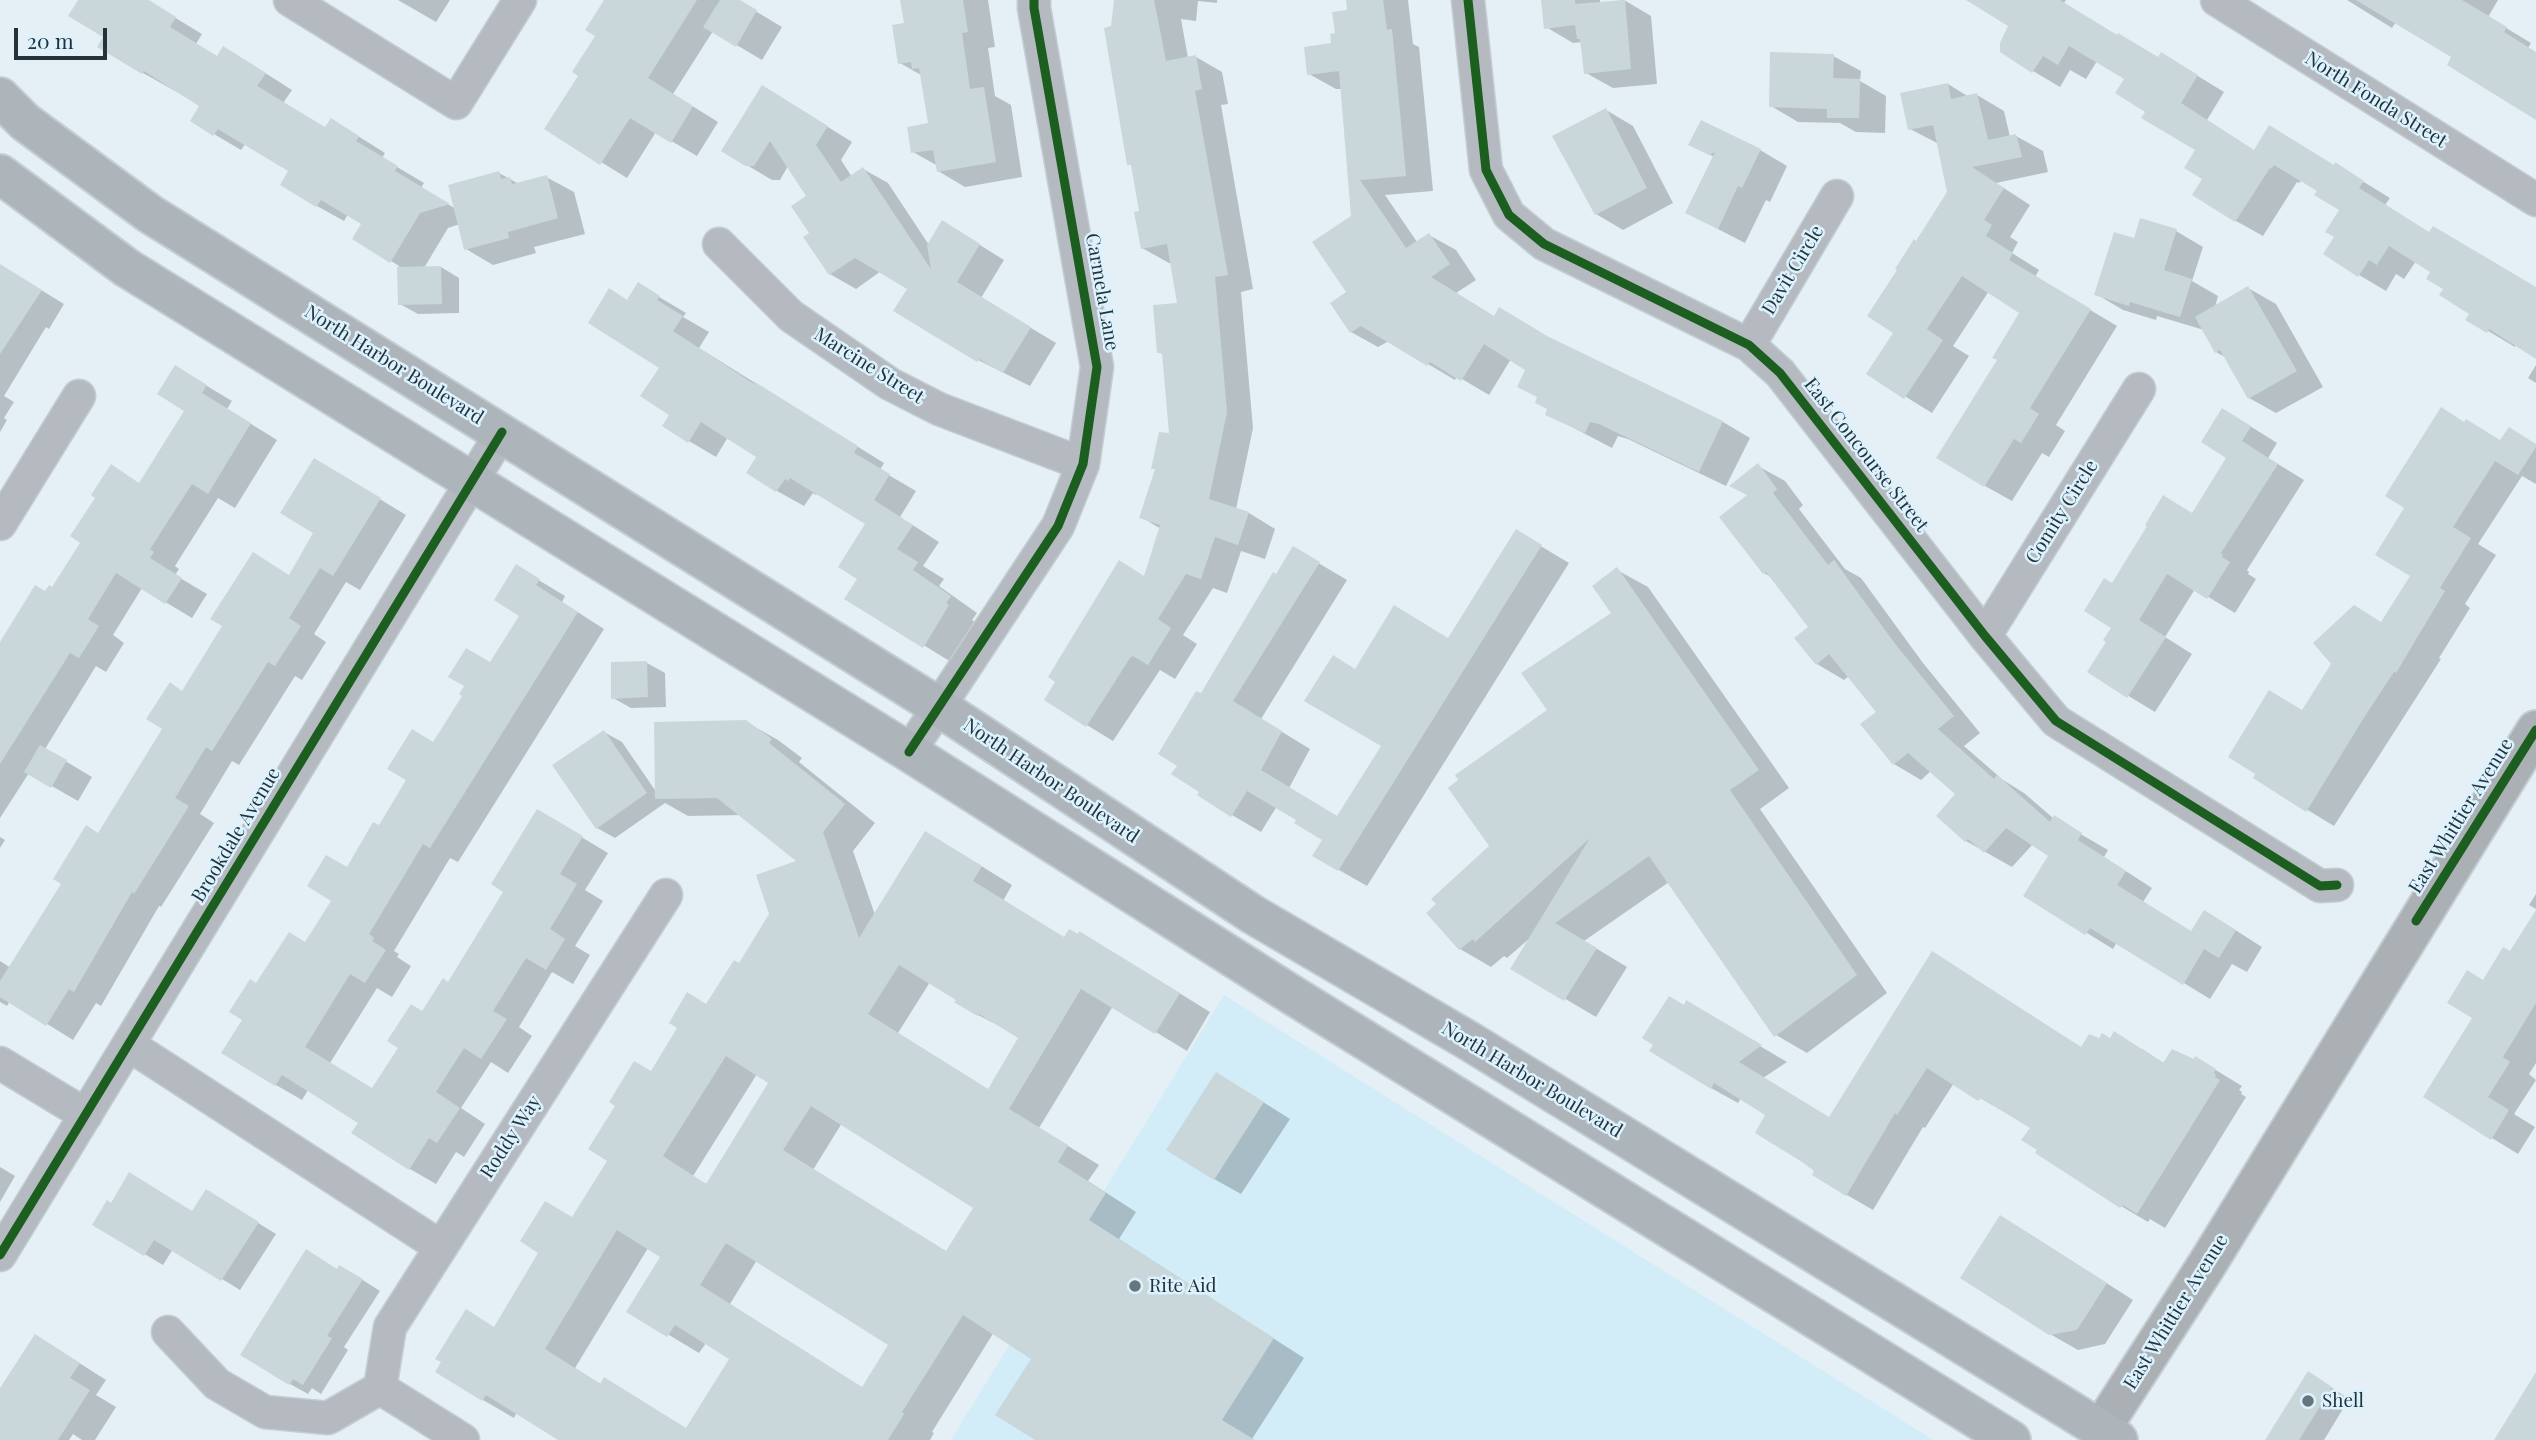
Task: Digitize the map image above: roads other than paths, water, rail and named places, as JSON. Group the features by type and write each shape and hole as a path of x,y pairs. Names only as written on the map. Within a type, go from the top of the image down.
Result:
{"main road":[{"name":"North Harbor Boulevard","path":"0,97 25,122 150,214 939,707 1252,914 1469,1041 2104,1437"},
{"path":"0,174 127,268 2011,1440"}],"street":[{"path":"290,0 456,103 520,0"},
{"name":"Carmela Lane","path":"909,752 1058,526 1083,464 1097,367 1034,0"},
{"name":"East Concourse Street","path":"1468,0 1486,170 1509,215 1544,244 1749,345 1780,373 1985,636 2056,721 2320,886 2337,885"},
{"name":"North Fonda Street","path":"2217,0 2536,200"},
{"name":"Davit Circle","path":"1749,345 1837,196"},
{"name":"Marcine Street","path":"719,244 791,316 890,384 939,409 1083,464"},
{"name":"Comity Circle","path":"1985,636 2139,389"},
{"path":"0,524 79,396"},
{"name":"Brookdale Avenue","path":"0,1255 502,432"},
{"name":"East Whittier Avenue","path":"2104,1437 2206,1266 2536,730"},
{"name":"Roddy Way","path":"380,1388 390,1327 666,895"},
{"path":"129,1045 441,1247"},
{"path":"0,1063 86,1115"},
{"path":"168,1332 216,1384 264,1412 328,1418 380,1388 463,1440"}],"place":[{"name":"Rite Aid","path":"1135,1286"},
{"name":"Shell","path":"2308,1401"}]}
